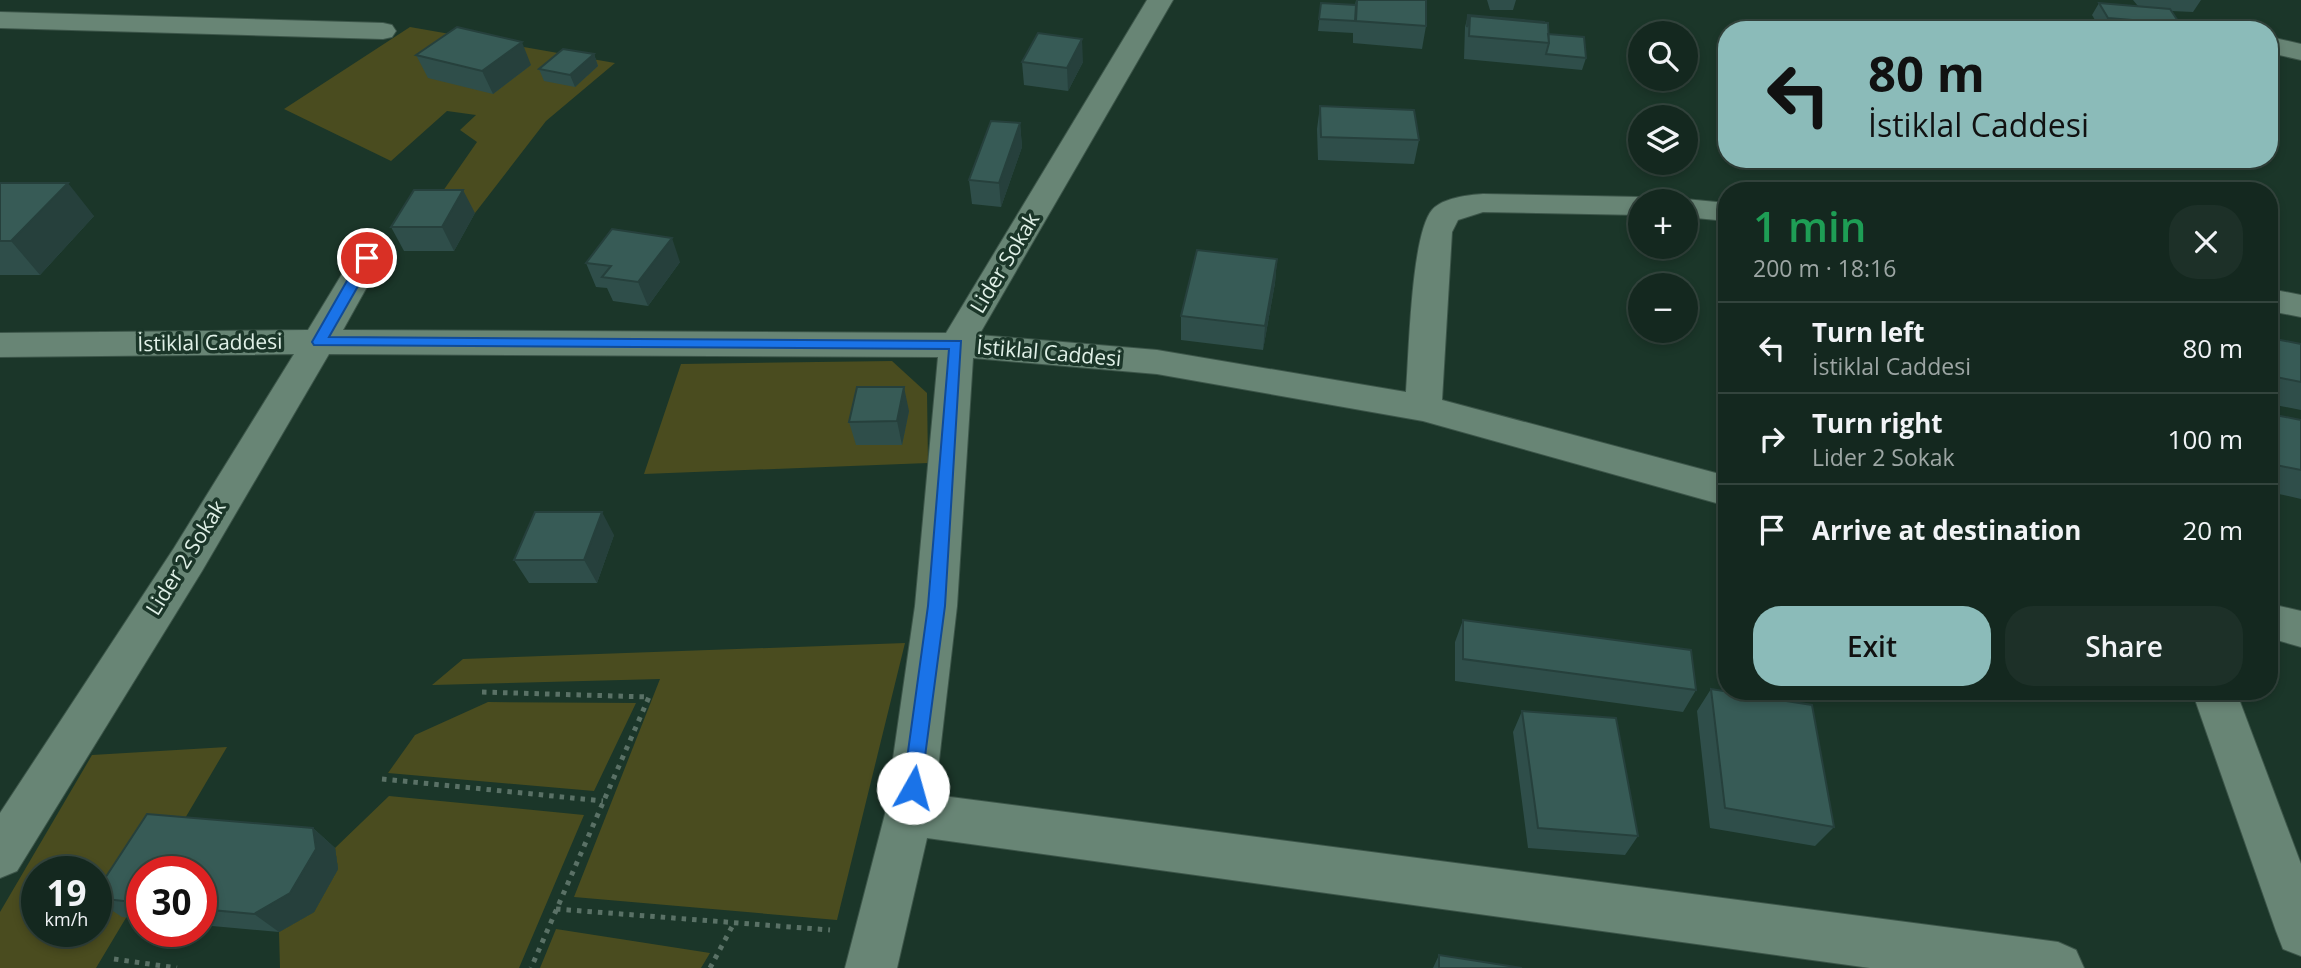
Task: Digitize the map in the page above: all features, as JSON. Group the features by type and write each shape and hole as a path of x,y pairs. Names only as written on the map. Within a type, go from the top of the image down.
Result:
{"street":[{"name":"Lider Sokak","path":"875,951 909,814 936,606 956,345 1160,0"},
{"path":"0,20 383,31"},
{"path":"2278,47 2301,52"},
{"path":"1423,408 1436,232 1445,214 1469,204 1483,203 1628,206"},
{"path":"1698,209 1718,211"},
{"name":"Lider 2 Sokak","path":"0,855 64,757 320,342 367,258"},
{"path":"2278,302 2301,306"},
{"name":"İstiklal Caddesi","path":"0,345 320,342 956,345 1157,362 1423,408 1718,489"},
{"path":"2278,623 2301,629"},
{"path":"2217,700 2301,931"},
{"path":"909,814 2058,968"}],"path":[{"path":"482,692 649,697 530,968"},
{"path":"382,779 603,801"},
{"path":"556,909 734,923 875,951"},
{"path":"709,968 734,923"},
{"path":"114,959 177,968"}],"green space":[{"path":"410,27 615,63 546,121 475,213 427,214 477,142 460,130 476,115 447,111 391,161 284,109"},
{"path":"892,361 927,393 928,463 644,474 681,364"},
{"path":"905,643 837,920 574,897 660,679 432,685 463,659"},
{"path":"488,702 636,703 594,791 388,773 415,735"},
{"path":"227,747 163,856 126,856 126,918 112,941 112,856 33,856 92,755"},
{"path":"389,796 584,815 519,968 280,968 279,932 314,912 338,869 335,848"},
{"path":"21,876 21,947 109,947 96,968 0,968 0,912"},
{"path":"556,929 710,953 701,968 540,968"}],"building":[{"path":"1357,0 1426,0 1426,26 1356,21"},
{"path":"1321,3 1356,5 1355,21 1319,19"},
{"path":"2099,3 2170,9 2178,21 2144,21 2108,18"},
{"path":"1468,15 1544,23 1470,16 1467,27"},
{"path":"1470,16 1548,23 1549,43 1469,36"},
{"path":"457,27 522,42 482,71 416,55"},
{"path":"1038,33 1082,39 1067,68 1022,62"},
{"path":"1548,34 1584,37 1586,58 1546,54"},
{"path":"563,49 594,54 570,75 539,69"},
{"path":"1320,106 1414,110 1419,140 1321,137"},
{"path":"991,121 1020,123 999,183 969,180"},
{"path":"0,183 68,183 11,241 0,241"},
{"path":"414,190 463,190 442,227 391,227"},
{"path":"612,229 672,238 638,282 602,277 611,266 586,263"},
{"path":"1197,250 1277,259 1265,326 1181,316"},
{"path":"2278,340 2301,344 2301,382 2278,377"},
{"path":"857,387 904,387 897,421 849,422"},
{"path":"2278,416 2301,420 2301,470 2278,465"},
{"path":"535,512 602,512 584,560 514,560"},
{"path":"1463,620 1691,650 1696,690 1463,659"},
{"path":"1711,689 1718,690 1718,700 1780,700 1812,705 1834,827 1725,808"},
{"path":"1522,711 1616,718 1638,836 1538,828"},
{"path":"147,814 313,828 316,849 290,893 254,914 217,911 217,856 126,856 126,901 112,900 112,868"},
{"path":"1439,955 1522,968 1439,968"}],"route":[{"path":"367,258 320,342 956,345 936,606 913,788"}]}
